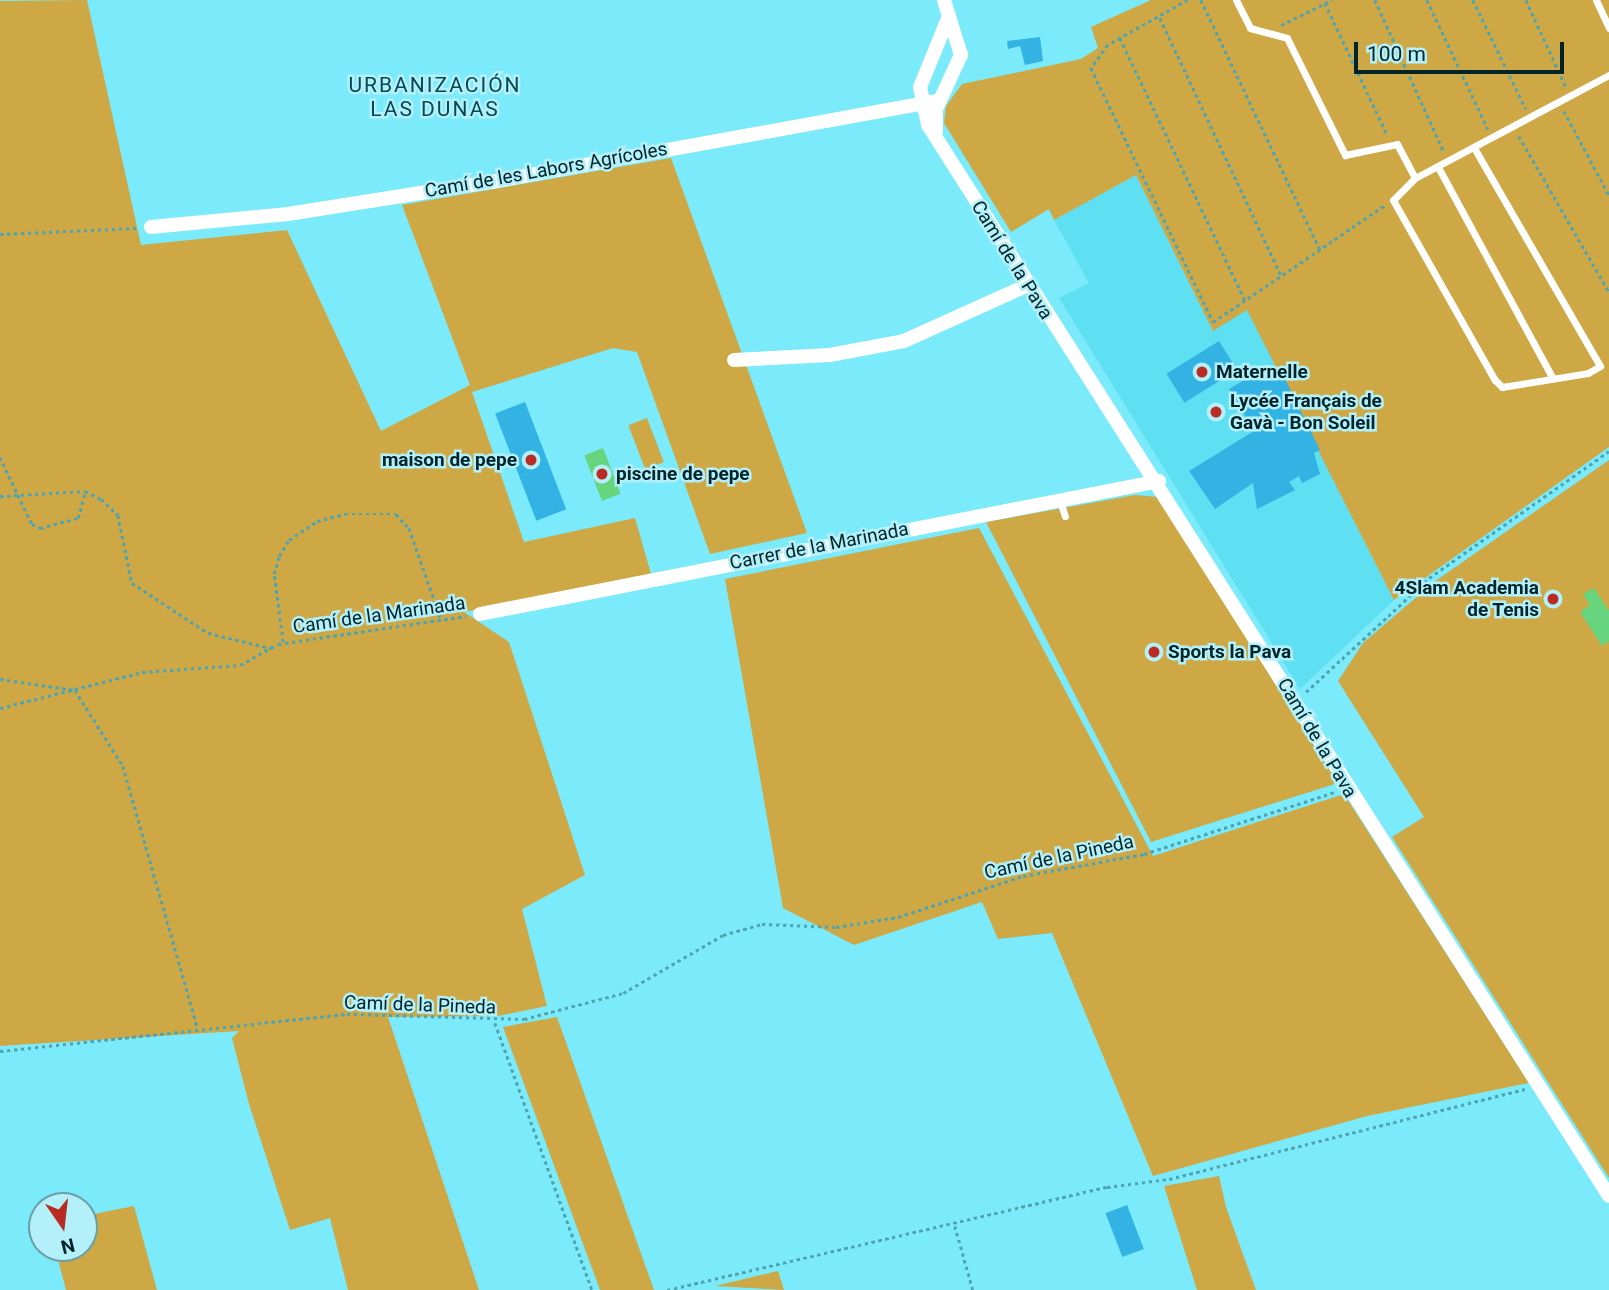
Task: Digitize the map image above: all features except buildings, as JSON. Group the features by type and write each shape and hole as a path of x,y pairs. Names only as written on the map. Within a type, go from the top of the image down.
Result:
{"street":[{"path":"936,136 940,100 961,61 944,0"},
{"path":"921,102 920,87 949,16"},
{"name":"Camí de les Labors Agrícoles","path":"151,227 288,214 491,182 940,100"},
{"name":"Camí de la Pava","path":"921,102 936,136 1026,286 1159,481 1296,701 1346,788 1535,1086 1609,1196"},
{"path":"734,360 831,355 904,341 1026,286"},
{"name":"Carrer de la Marinada","path":"480,614 1159,481"}],"lane":[{"path":"1236,0 1250,28 1262,34 1287,38 1345,155 1393,145 1415,178"},
{"path":"1596,0 1609,28"},
{"path":"1474,148 1600,366 1553,379 1502,387 1495,380 1393,200 1415,178 1609,75"},
{"path":"1438,167 1553,379"},
{"path":"1060,501 1065,516"}],"path":[{"path":"1188,0 1160,19 1120,38 1091,68 1213,322 1393,200"},
{"path":"1201,0 1320,250"},
{"path":"1262,34 1332,0"},
{"path":"1375,0 1448,161"},
{"path":"1427,0 1492,138"},
{"path":"1473,0 1531,118"},
{"path":"1526,0 1570,96"},
{"path":"1325,3 1393,145"},
{"path":"1160,19 1282,277"},
{"path":"1120,38 1246,302"},
{"path":"1559,102 1609,195"},
{"path":"1513,127 1609,292"},
{"path":"0,234 151,227"},
{"path":"1296,701 1429,578 1609,451"},
{"path":"0,457 16,492 40,528 78,518 85,491"},
{"path":"0,496 16,492 85,491 118,515 132,583 208,632 271,648"},
{"path":"284,643 274,574 279,556 289,540 317,521 345,514 396,514 410,528 441,619"},
{"name":"Camí de la Marinada","path":"0,708 142,672 240,664 284,643 480,614"},
{"path":"0,679 75,690 123,766 198,1029"},
{"name":"Camí de la Pineda","path":"0,1051 347,1014 495,1023 601,1001 723,935 762,923 836,927 898,917 1023,876 1144,854 1346,788"},
{"path":"495,1023 592,1290"},
{"path":"667,1290 955,1226 1535,1086"},
{"path":"955,1226 973,1290"}],"shaded area":[{"path":"87,0 141,245 287,230 381,431 470,385 402,205 671,158 807,533 710,554 637,352 613,348 472,392 524,542 635,518 651,574 464,612 509,642 585,875 522,909 547,1006 498,1016 388,1017 479,1290 348,1290 330,1218 290,1230 249,1104 232,1038 239,1031 0,1046 0,1"},
{"path":"1151,0 1609,0 1609,447 1394,600 1247,310 1213,331 1136,175 1054,220 1049,209 1011,232 944,123 946,106 962,84 1081,59 1098,48 1091,27"},
{"name":"Lycée Français de Gavà - Bon Soleil","path":"1136,175 1213,330 1247,309 1394,600 1300,689 1059,298 1089,283 1054,220"},
{"path":"647,418 664,462 645,469 628,425"},
{"name":"piscine de pepe","path":"603,448 621,494 602,501 584,455"},
{"path":"1609,460 1609,1178 1392,837 1424,817 1338,681 1363,643 1434,582"},
{"name":"Sports la Pava","path":"1135,495 1157,497 1338,783 1151,842 986,522"},
{"path":"979,528 1153,856 1344,794 1529,1083 1367,1116 1153,1176 1052,933 998,939 982,902 854,945 783,908 725,579"},
{"path":"1594,588 1609,611 1609,641 1602,646 1580,612 1590,605 1583,594"},
{"path":"557,1017 654,1290 600,1290 503,1027"},
{"path":"1219,1176 1226,1207 1256,1290 1197,1290 1164,1186"},
{"path":"134,1206 157,1290 66,1290 59,1262 98,1262 98,1213"},
{"path":"778,1271 784,1290 715,1286"}],"place":[{"name":"Maternelle","path":"1202,372"},
{"name":"Lycée Français de Gavà - Bon Soleil","path":"1216,412"},
{"name":"maison de pepe","path":"531,460"},
{"name":"piscine de pepe","path":"602,474"},
{"name":"4Slam Academia de Tenis","path":"1553,599"},
{"name":"Sports la Pava","path":"1154,652"}],"district":[{"name":"URBANIZACIÓN LAS DUNAS","path":"435,97"}]}
